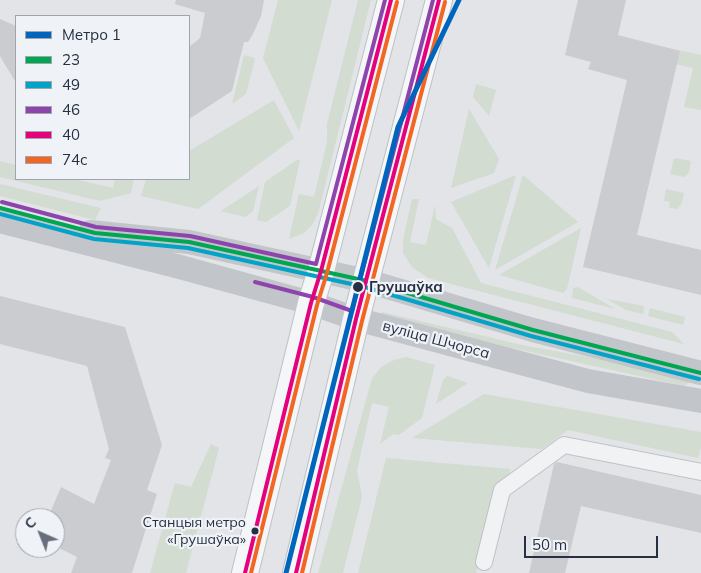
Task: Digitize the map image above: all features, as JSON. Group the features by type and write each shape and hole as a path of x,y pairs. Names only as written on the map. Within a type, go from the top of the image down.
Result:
{"main road":[{"path":"245,573 311,303 391,0"},
{"path":"296,573 356,319 439,0"},
{"path":"0,208 95,233 189,242 367,281 534,330 701,373"},
{"name":"вуліца Шчорса","path":"0,221 180,267 311,303 356,319 588,381 701,401"}],"street":[{"path":"484,562 502,490 564,445 701,472"}],"shaded area":[{"path":"278,0 332,0 299,131 263,58"},
{"path":"358,0 371,0 318,214 312,225 304,233 289,239 299,194 314,197 327,142 327,124"},
{"path":"663,47 701,55 701,110 684,107 693,68 660,61"},
{"path":"244,55 255,58 246,94 232,104"},
{"path":"476,84 496,90 489,116 473,97"},
{"path":"274,100 294,138 198,209 141,196 146,180 190,180 190,150"},
{"path":"469,109 499,159 494,173 451,188"},
{"path":"674,158 691,161 689,173 684,177 670,174"},
{"path":"297,160 300,160 290,206 266,222 257,220 265,182"},
{"path":"0,161 15,165 15,180 78,180 113,188 115,180 134,180 131,193 100,201 0,177"},
{"path":"516,175 489,268 451,202"},
{"path":"523,175 578,222 495,270"},
{"path":"0,184 101,208 95,220 0,196"},
{"path":"259,186 253,211 245,217 221,211"},
{"path":"666,189 684,193 681,205 677,209 669,208 670,202 664,201"},
{"path":"412,199 419,199 410,242 426,245 435,205 436,219 452,228 481,283 672,332 684,344 428,278 412,267 403,253 403,240"},
{"path":"581,228 567,289 563,293 499,275"},
{"path":"578,287 615,309 572,298 573,288"},
{"path":"607,299 644,306 643,314 626,310"},
{"path":"650,308 685,317 683,325 648,316"},
{"path":"382,312 522,345 687,375 691,382 684,386 508,347 381,315"},
{"path":"406,357 435,365 422,418 399,435 393,434 380,444 389,407 372,403 357,470 362,497 343,573 318,573 372,378 381,367 394,360"},
{"path":"447,376 468,383 436,404 443,380"},
{"path":"484,394 701,432 701,447 698,458 568,430 542,449 412,438"},
{"path":"211,444 219,448 186,573 150,573 175,483 191,487"},
{"path":"386,458 510,469 509,478 498,485 476,573 358,573"}],"building":[{"path":"176,0 264,0 261,16 253,34 248,42 244,42 232,91 190,118 190,46 200,38 205,13 175,4"},
{"path":"578,0 626,0 618,35 680,51 637,235 701,250 701,295 583,267 627,80 588,69 591,62 565,55"},
{"path":"0,19 15,26 15,81 0,56"},
{"path":"0,296 125,327 162,445 147,490 157,494 132,573 71,573 77,557 65,551 65,508 52,508 61,487 94,504 111,460 105,458 109,449 87,366 0,344"},
{"path":"557,462 701,495 701,533 581,506 565,573 529,573 554,464"}],"metro line":[{"name":"1","path":"286,573 398,127 459,0"}],"transit line":[{"name":"46","path":"2,202 96,227 190,236 316,264 385,0"},
{"name":"40","path":"245,573 311,303 391,0"},
{"name":"46","path":"255,282 313,297 352,311 433,0"},
{"name":"40","path":"296,573 356,319 439,0"},
{"name":"74с","path":"251,573 317,305 397,2"},
{"name":"74с","path":"302,573 362,321 445,2"},
{"name":"23","path":"0,208 95,233 189,242 367,281 533,330 701,373"},
{"name":"49","path":"0,214 94,239 188,248 365,287 531,336 699,379"}],"place":[{"name":"Грушаўка","path":"358,287"},
{"name":"Станцыя метро «Грушаўка»","path":"255,531"}]}
